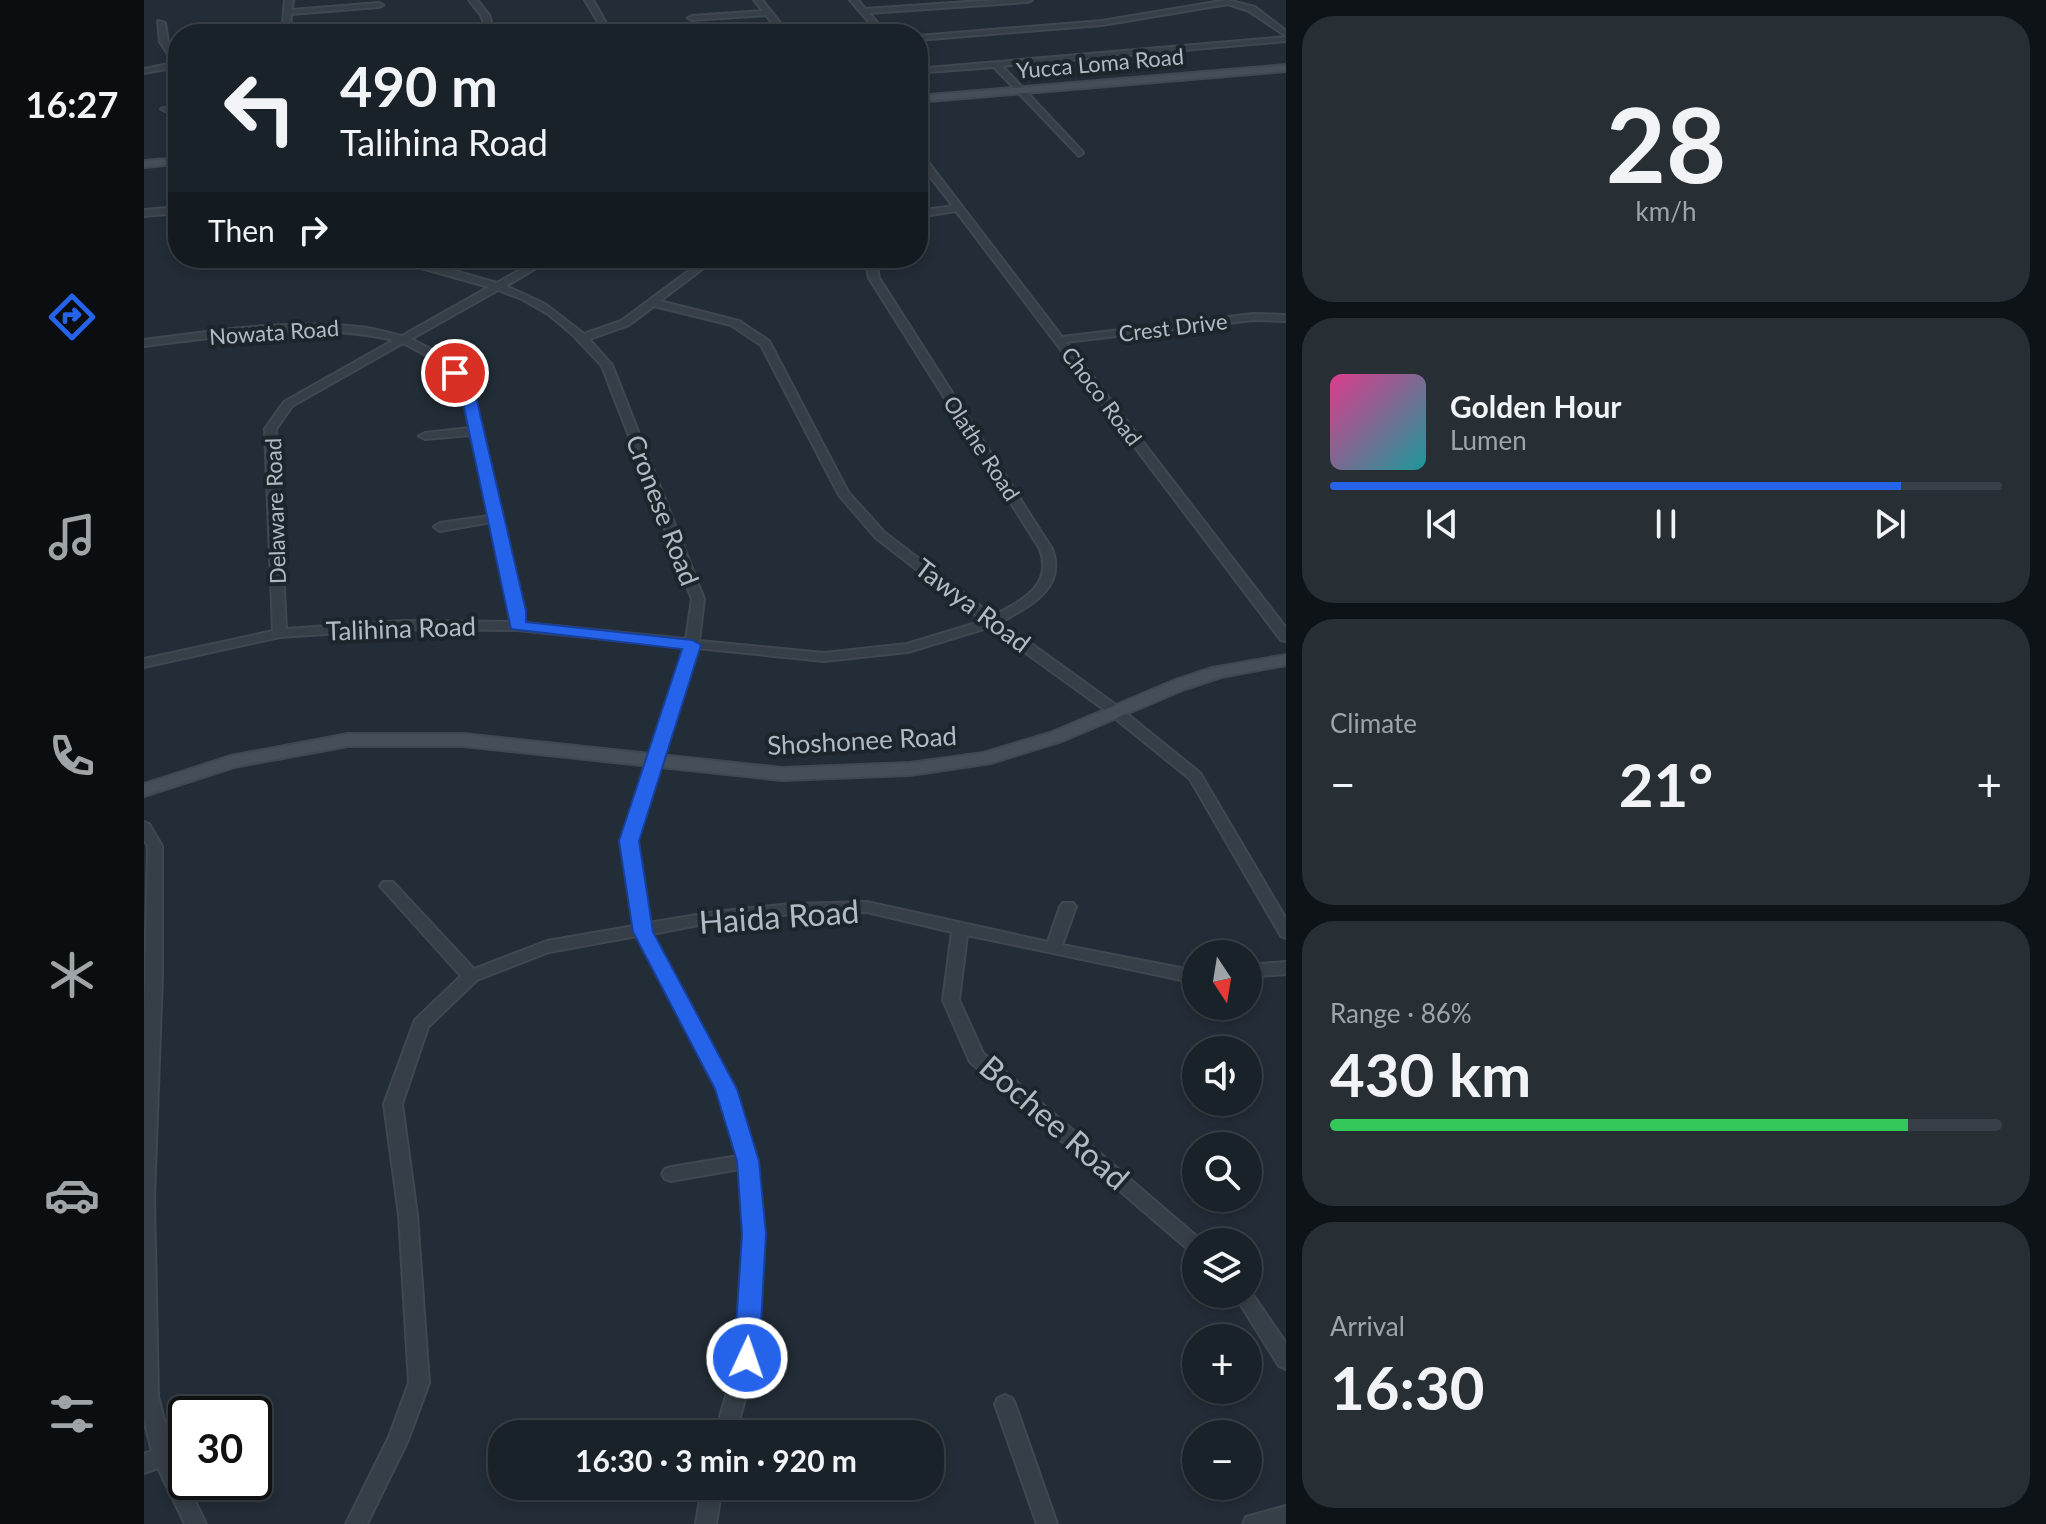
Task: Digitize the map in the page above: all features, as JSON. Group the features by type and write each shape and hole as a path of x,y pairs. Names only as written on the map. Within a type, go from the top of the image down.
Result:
{"street":[{"path":"288,24 289,0"},
{"path":"473,0 488,24"},
{"path":"589,0 603,24"},
{"path":"758,0 776,24"},
{"path":"854,0 874,24"},
{"path":"863,11 1028,0"},
{"path":"1181,0 1198,7"},
{"path":"928,37 1102,23 1228,2 1252,9 1286,36"},
{"path":"290,12 379,5"},
{"path":"692,18 767,13"},
{"path":"161,23 168,48"},
{"path":"928,68 997,65 1286,36"},
{"path":"997,65 1079,153"},
{"path":"144,71 168,66"},
{"name":"Yucca Loma Road","path":"928,98 1286,68"},
{"path":"144,164 168,162"},
{"name":"Choco Road","path":"928,168 1286,637"},
{"path":"928,213 959,208"},
{"path":"144,213 168,211"},
{"name":"Cronese Road","path":"434,268 499,287 541,305 583,338 607,365 698,599 692,645 629,841 643,932 726,1089 748,1161 754,1234 747,1358 729,1420"},
{"name":"Delaware Road","path":"280,633 270,429 288,404 531,268"},
{"path":"583,338 625,323 699,268"},
{"name":"Olathe Road","path":"871,268 874,278 1046,549 1049,571 1042,589 992,622"},
{"name":"Tawya Road","path":"655,303 735,323 765,343 843,493 880,535 992,622 1117,712 1195,776 1286,932"},
{"name":"Crest Drive","path":"1059,340 1253,317 1286,318"},
{"name":"Nowata Road","path":"144,343 331,325 368,330 402,340 443,358 467,388 518,611 517,626"},
{"path":"425,436 475,431"},
{"path":"440,527 496,518"},
{"name":"Talihina Road","path":"144,663 280,633 403,625 517,626 824,657 908,648 992,622"},
{"name":"Shoshonee Road","path":"144,790 231,762 348,740 463,740 782,774 910,769 985,759 1056,737 1179,685 1218,672 1286,660"},
{"path":"144,827 155,846 145,1199 148,1396 154,1460 196,1524"},
{"path":"388,886 471,976"},
{"name":"Haida Road","path":"356,1524 398,1440 419,1383 408,1215 393,1104 421,1024 471,976 547,947 714,917 791,909 867,907 1182,974"},
{"path":"1053,949 1068,907"},
{"name":"Bochee Road","path":"960,928 951,1000 976,1057 1182,1234"},
{"path":"1262,970 1286,968"},
{"path":"671,1174 748,1161"},
{"path":"1252,1308 1286,1360"},
{"path":"1005,1404 1047,1524"},
{"path":"706,1524 710,1500"},
{"path":"1253,1524 1286,1516"}],"route":[{"path":"455,373 467,388 518,611 517,626 692,645 629,841 643,932 726,1089 748,1161 754,1234 747,1358"}]}
